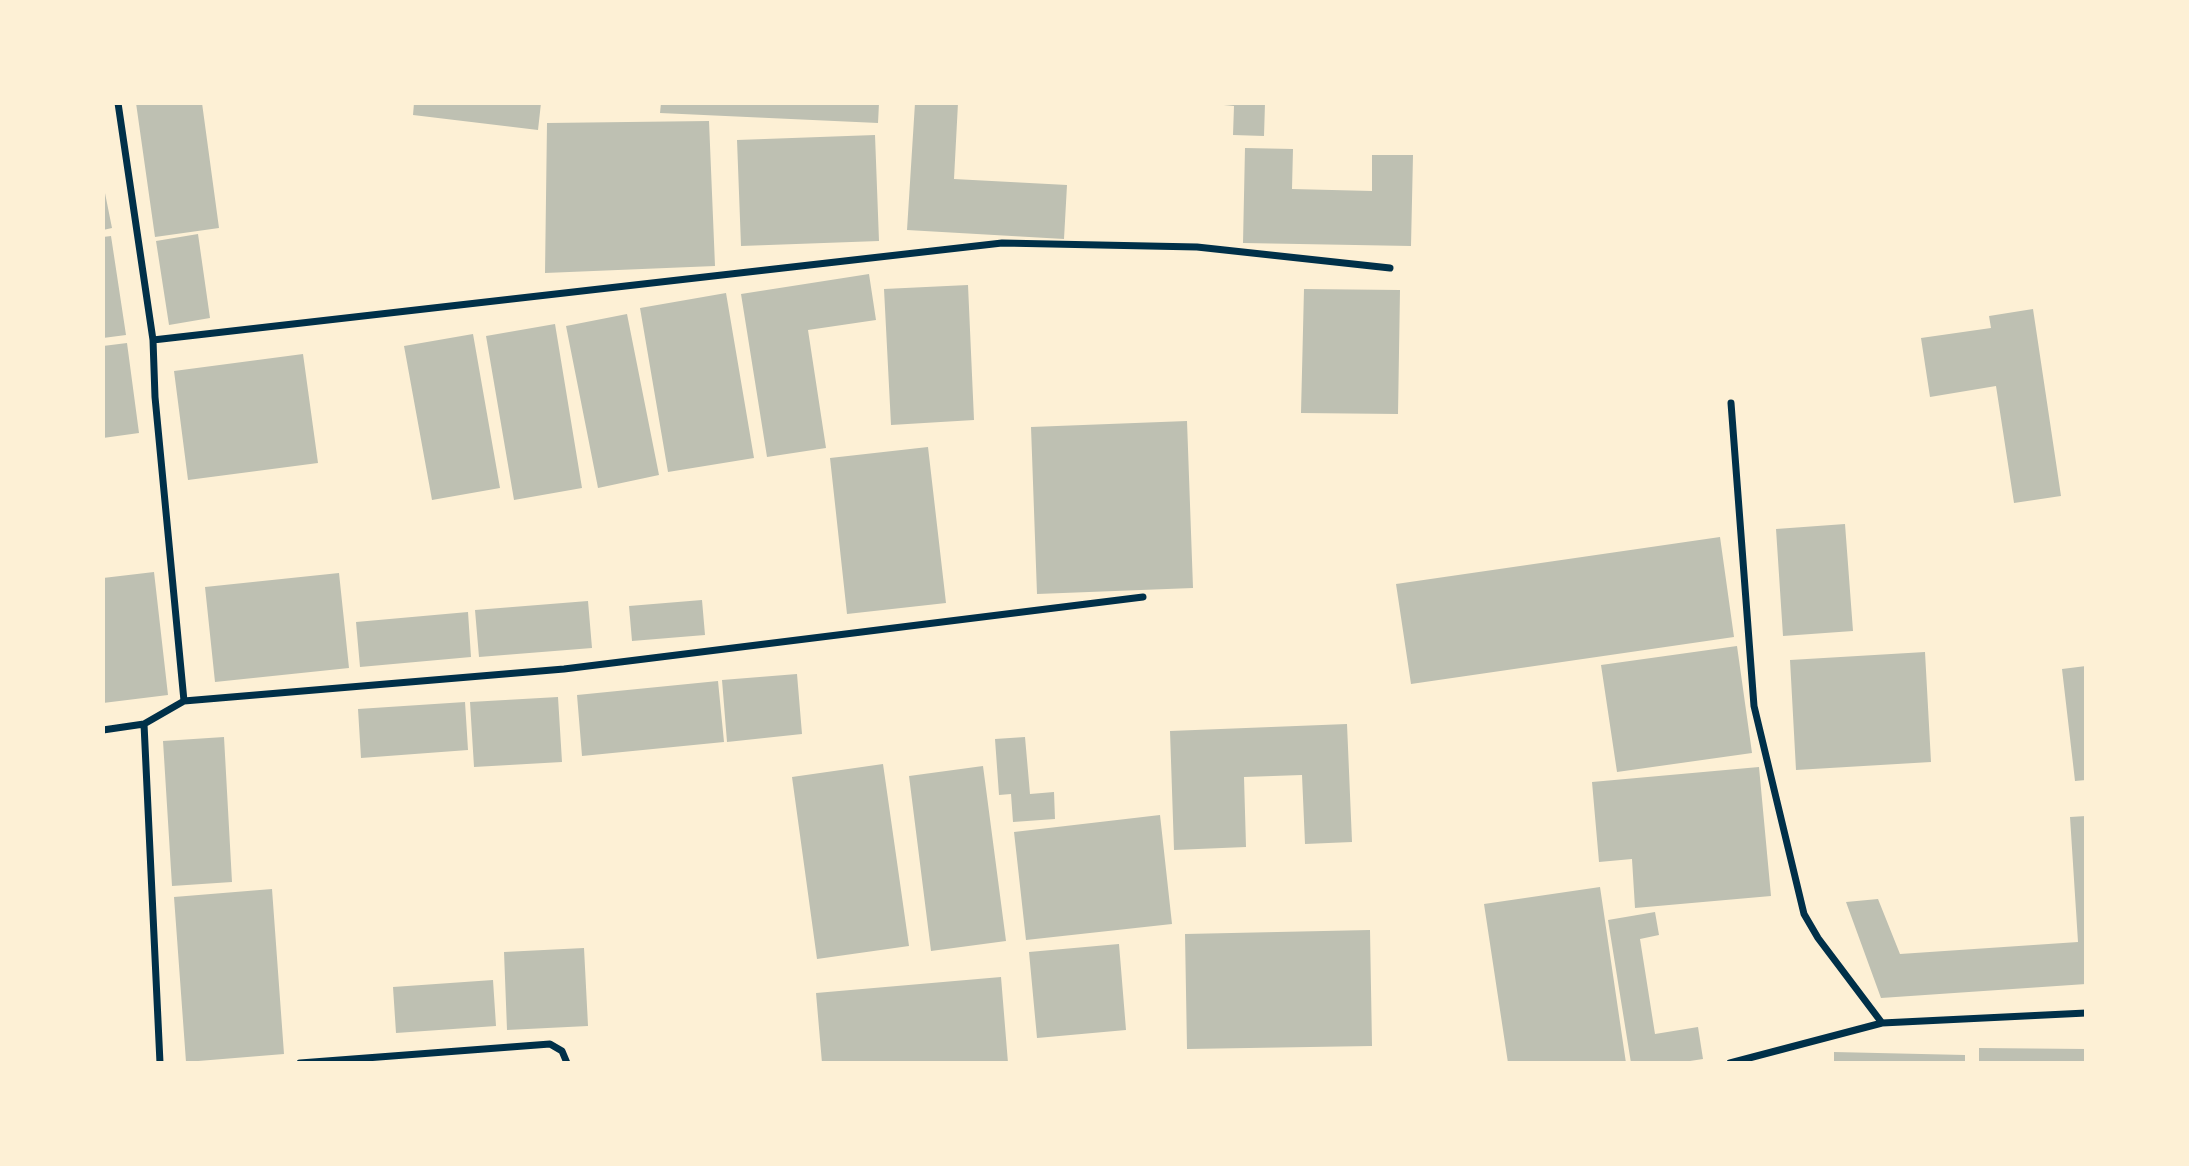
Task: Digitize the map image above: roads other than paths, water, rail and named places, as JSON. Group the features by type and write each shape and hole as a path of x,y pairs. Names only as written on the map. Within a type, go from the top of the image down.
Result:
{"street":[{"path":"118,103 153,340 155,397 184,701"},
{"path":"153,340 1002,243 1197,247 1390,268"},
{"path":"1731,403 1754,706 1804,914 1818,938 1882,1023"},
{"path":"103,730 144,724 184,701 564,669 1143,597"},
{"path":"144,724 160,1063"},
{"path":"1730,1063 1882,1023 2086,1013"},
{"path":"300,1063 550,1044 562,1051 567,1063"}]}
